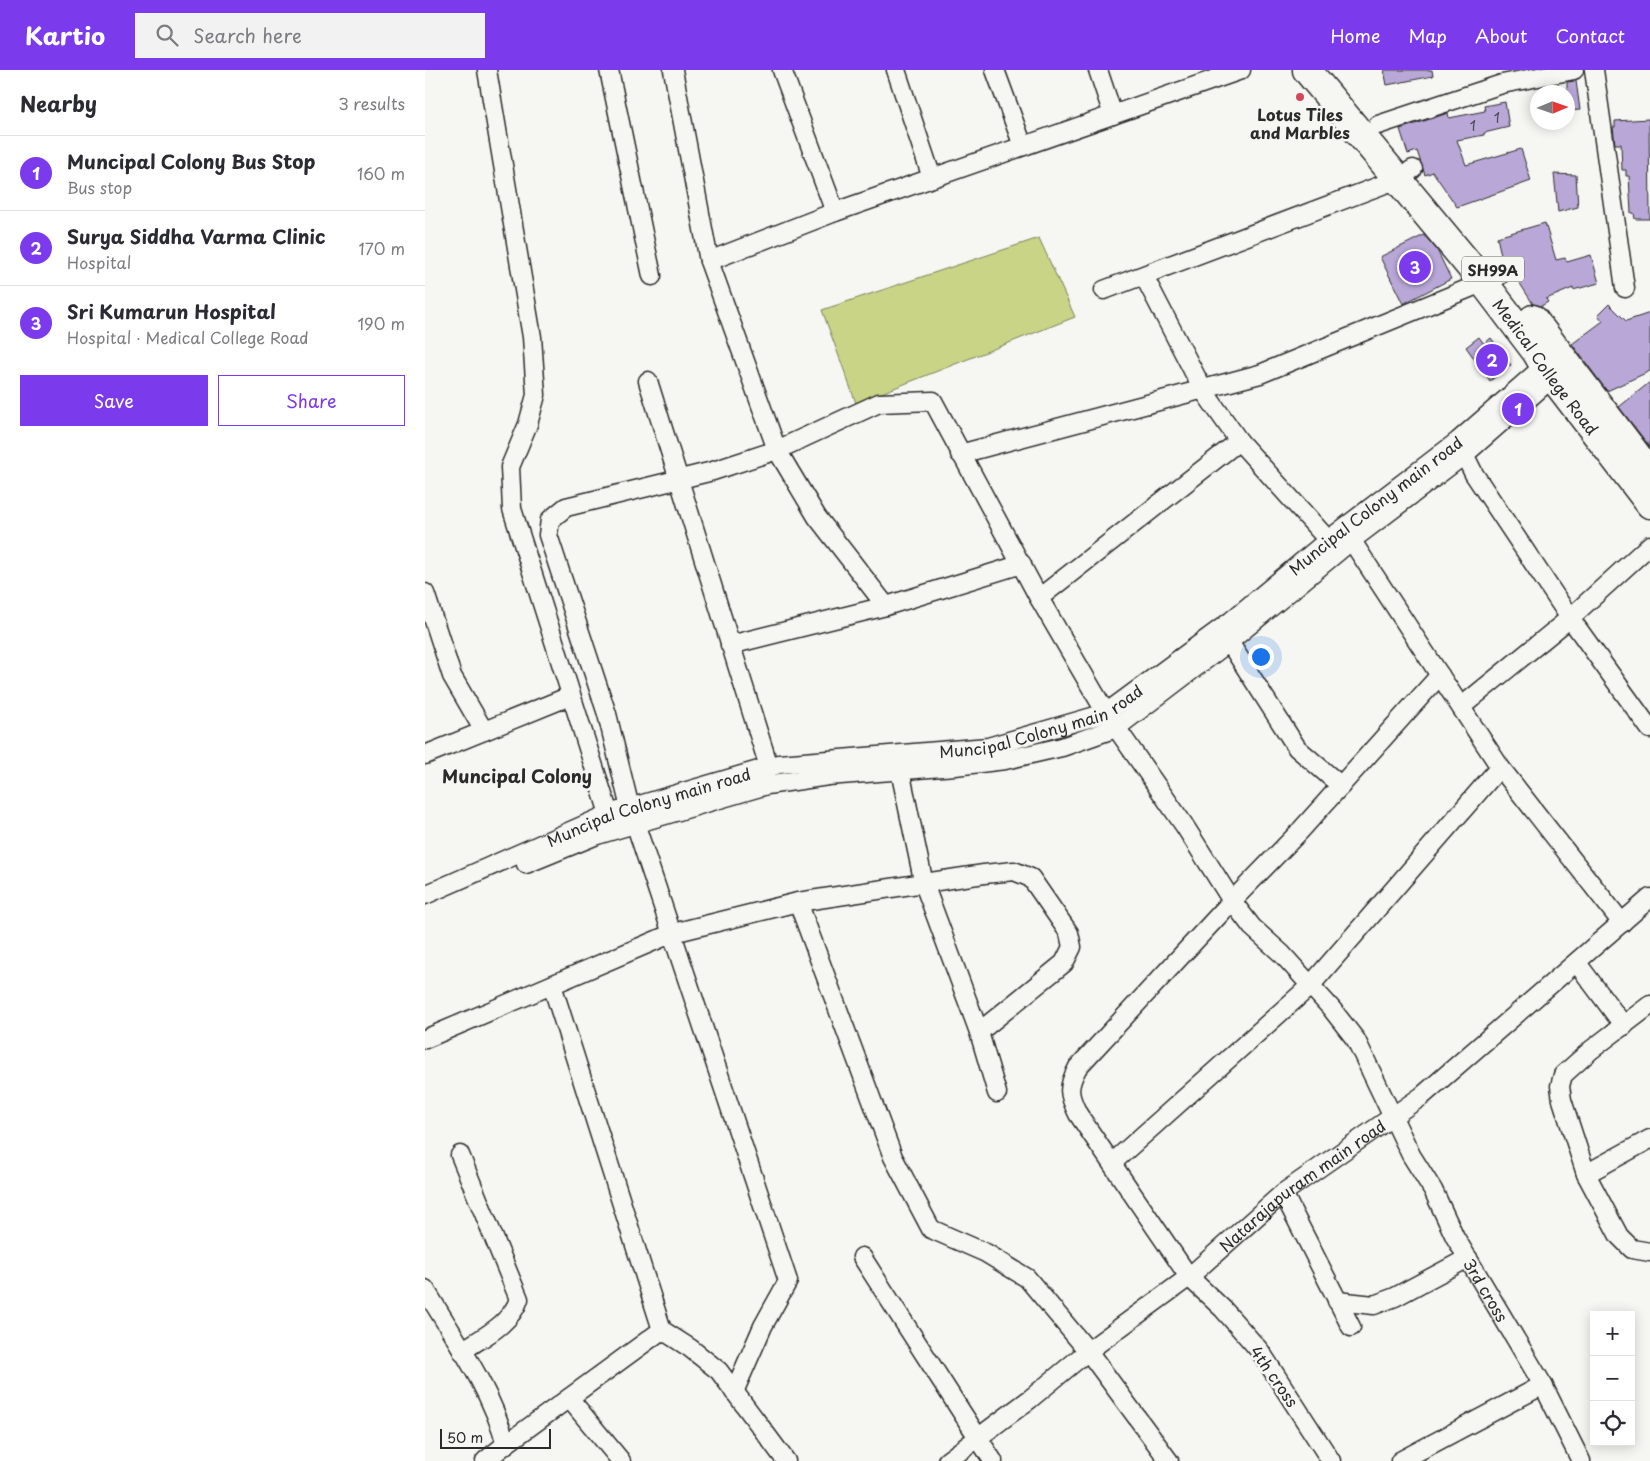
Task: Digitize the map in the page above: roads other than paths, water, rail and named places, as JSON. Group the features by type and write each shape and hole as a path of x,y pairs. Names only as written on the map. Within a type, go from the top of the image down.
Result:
{"main road":[{"name":"Medical College Road","path":"1307,70 1406,174 1491,279 1537,353 1552,365 1650,473"},
{"name":"Medical College Road","path":"1330,70 1378,125 1406,174"},
{"name":"Medical College Road","path":"1552,365 1650,504"}],"street":[{"path":"487,70 532,337 536,395 528,424 510,468 512,509 569,696 609,814"},
{"path":"609,70 652,276"},
{"path":"673,70 709,261 777,450 817,517 886,606"},
{"path":"782,70 835,212"},
{"path":"897,70 932,178"},
{"path":"995,70 1023,146"},
{"path":"1098,70 1113,115"},
{"path":"709,261 835,212 1241,70"},
{"path":"1378,125 1502,84 1574,70"},
{"path":"1594,70 1625,288"},
{"path":"1104,290 1406,174"},
{"path":"1144,276 1203,390 1239,441 1328,540"},
{"path":"960,454 1260,374 1491,279"},
{"name":"Muncipal Colony main road","path":"425,895 609,814 633,816 779,764 898,763 989,747 1111,721 1225,636 1328,540 1348,534 1461,448 1552,365"},
{"path":"648,381 729,645 769,767"},
{"name":"3rd cross","path":"777,450 879,404 933,401 1039,598 1111,721 1184,826 1232,902 1252,927 1282,954 1356,1040 1411,1154 1433,1190 1455,1237 1543,1385 1581,1461"},
{"path":"1039,598 1239,441"},
{"path":"1461,448 1569,618 1650,729"},
{"path":"735,1392 763,1326 788,1281 633,816 607,714 548,535 550,520 566,507 677,478 713,471 777,450"},
{"path":"1341,786 1297,748 1225,636 1348,534 1500,767 1621,923"},
{"path":"1461,707 1569,618 1650,545"},
{"path":"729,645 886,606 1022,564"},
{"path":"425,593 452,676 484,731"},
{"name":"4th cross","path":"1331,1461 1260,1351 1223,1309 1189,1277 1078,1114 1071,1100 1069,1083 1078,1067 1341,786 1440,675"},
{"path":"425,755 569,696"},
{"path":"425,907 597,835 633,816 767,785 898,763 924,884 979,1032 997,1093"},
{"path":"1112,1163 1309,986 1500,767"},
{"path":"425,1039 673,933 798,902 1014,871 1031,878 1069,933 1072,947 1064,963 979,1032"},
{"name":"Natarajapuram main road","path":"947,1461 1030,1399 1088,1351 1189,1277 1283,1193 1422,1096 1650,898"},
{"path":"798,902 893,1157 931,1229 986,1253 1027,1278 1088,1351 1169,1461"},
{"path":"1577,963 1624,1026"},
{"path":"552,985 662,1330 690,1348 719,1371 786,1461"},
{"path":"1650,1005 1591,1050 1563,1075 1561,1086 1562,1100 1587,1174 1619,1236 1632,1249 1650,1252"},
{"path":"1587,1174 1650,1139"},
{"path":"460,1155 519,1299 515,1312 499,1326 462,1351"},
{"path":"1283,1193 1351,1327"},
{"path":"862,1257 993,1461"},
{"path":"1337,1301 1374,1305 1395,1297 1468,1258"},
{"path":"425,1289 485,1389 499,1419 506,1444"},
{"path":"485,1461 662,1330"},
{"path":"1400,1461 1543,1385"},
{"path":"569,1398 621,1461"}],"place":[{"name":"Lotus Tiles and Marbles","path":"1300,97"},
{"name":"Sri Kumarun Hospital","path":"1415,267"},
{"name":"Surya Siddha Varma Clinic","path":"1492,360"},
{"name":"Muncipal Colony Bus Stop","path":"1518,409"}],"district":[{"name":"Muncipal Colony","path":"517,775"}]}
